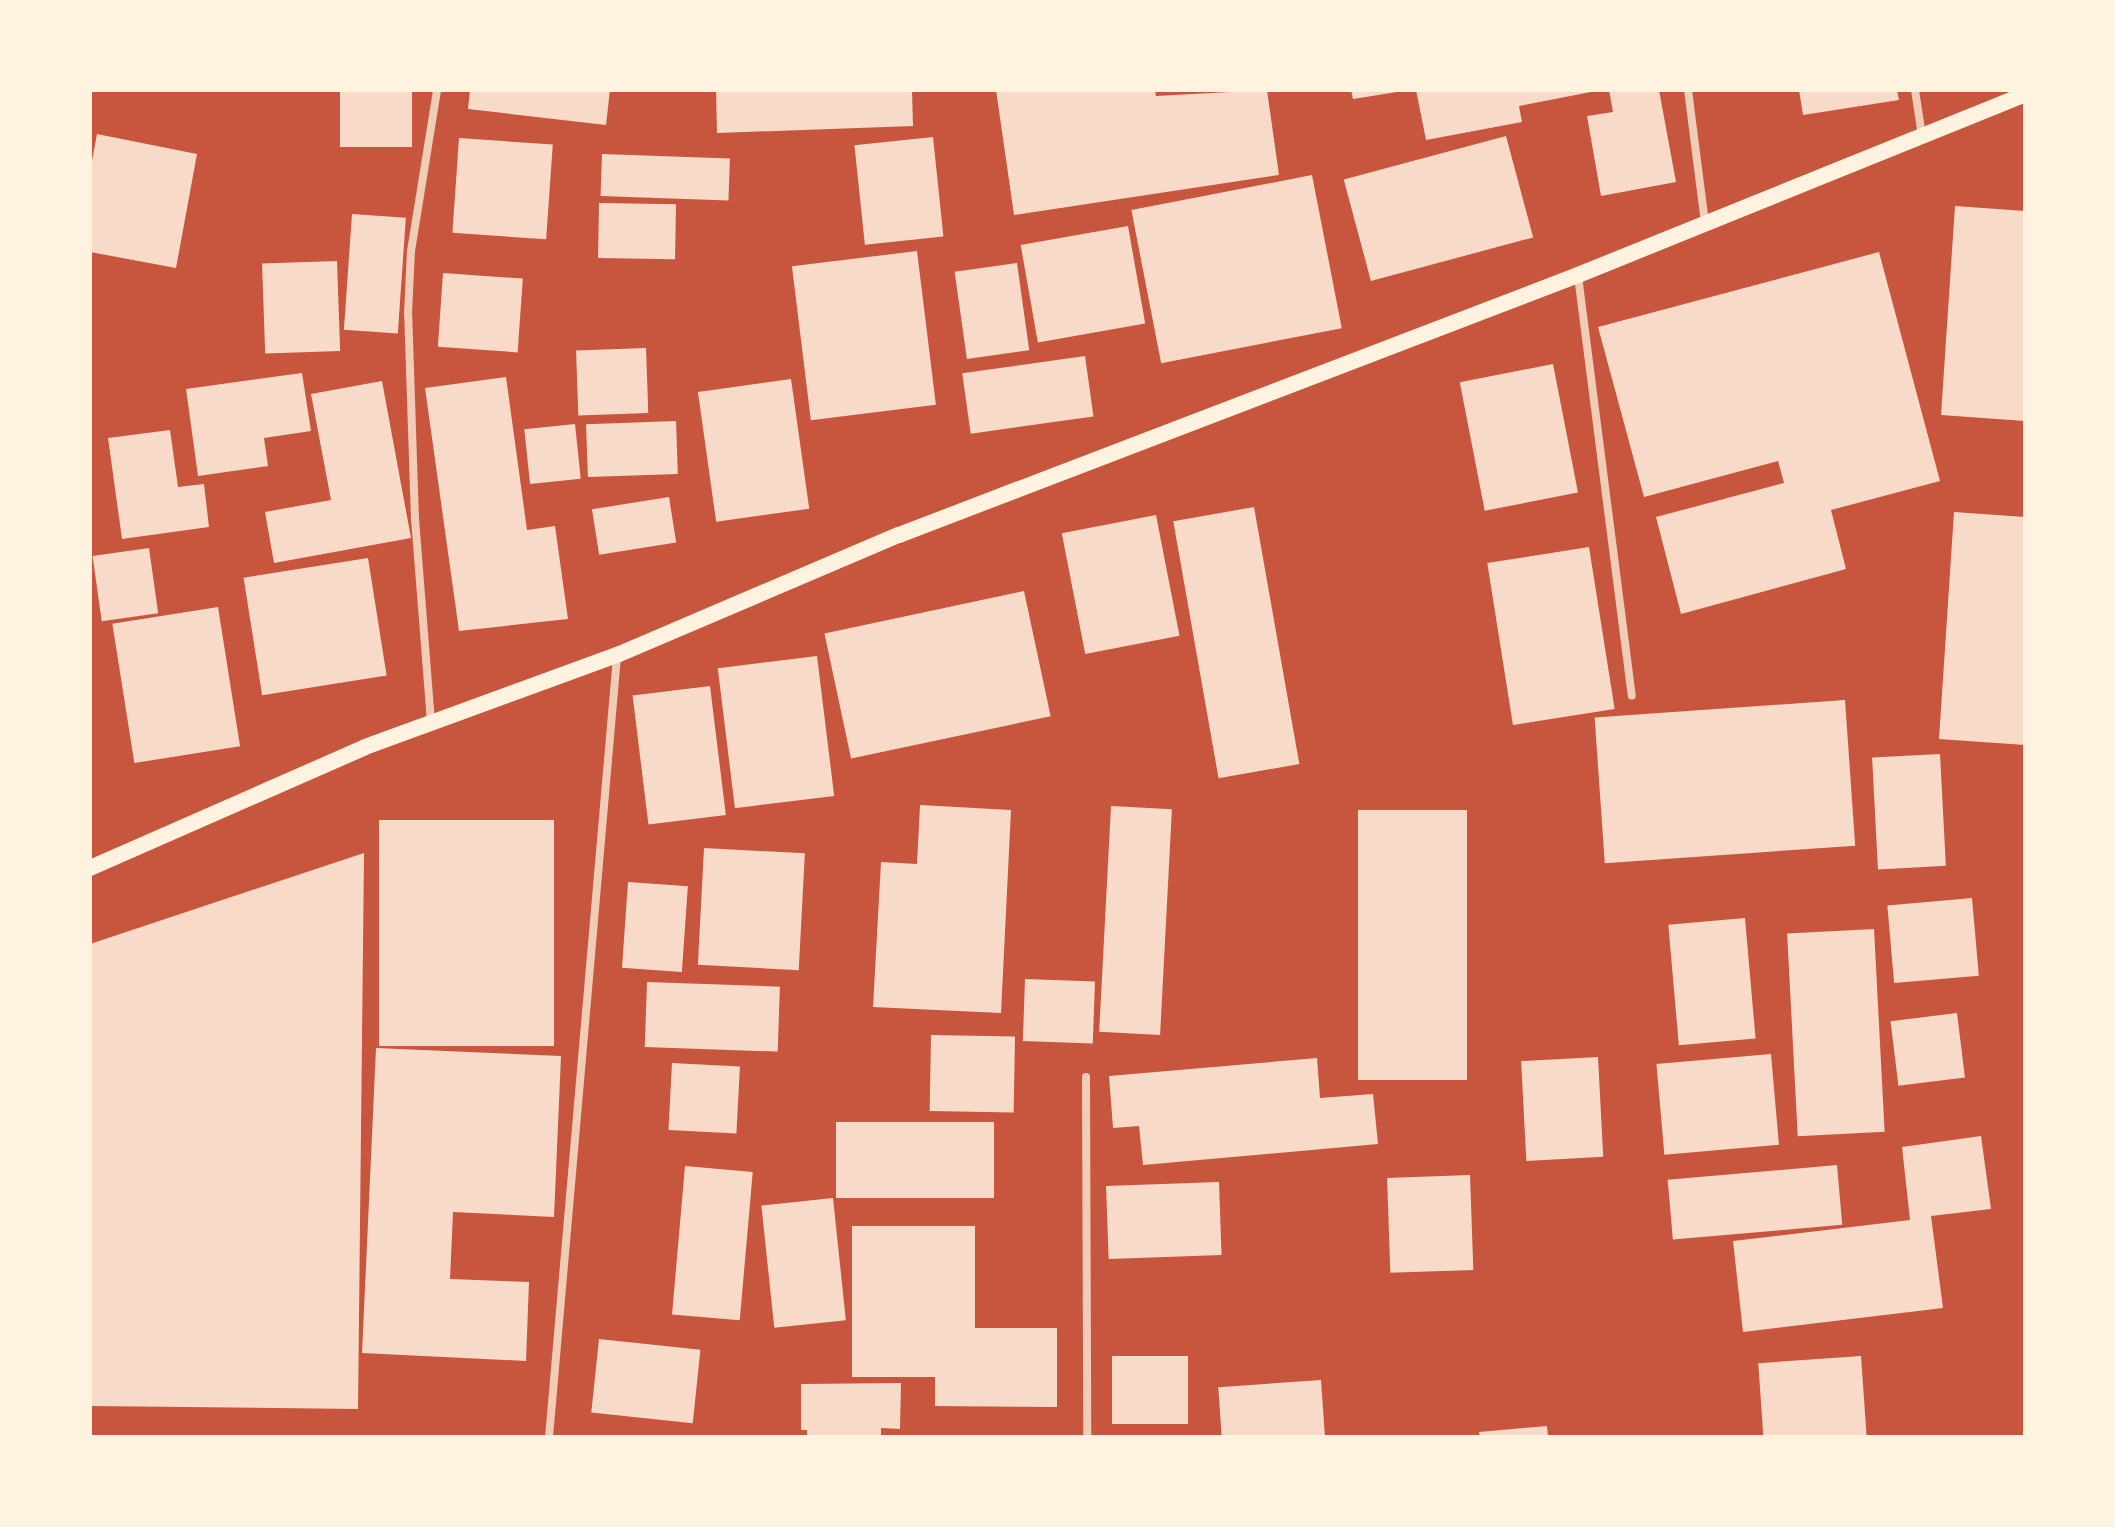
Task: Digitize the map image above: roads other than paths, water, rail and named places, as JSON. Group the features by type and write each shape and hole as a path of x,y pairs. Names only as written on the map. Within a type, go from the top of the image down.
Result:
{"main road":[{"path":"90,868 431,723 617,655 899,535 1578,275 2025,94"}],"street":[{"path":"431,723 415,520 408,314 411,251 437,90"},
{"path":"1688,90 1705,222"},
{"path":"1915,90 1922,137"},
{"path":"1578,275 1632,696"},
{"path":"549,1437 617,655"},
{"path":"1086,1077 1087,1437"}]}
